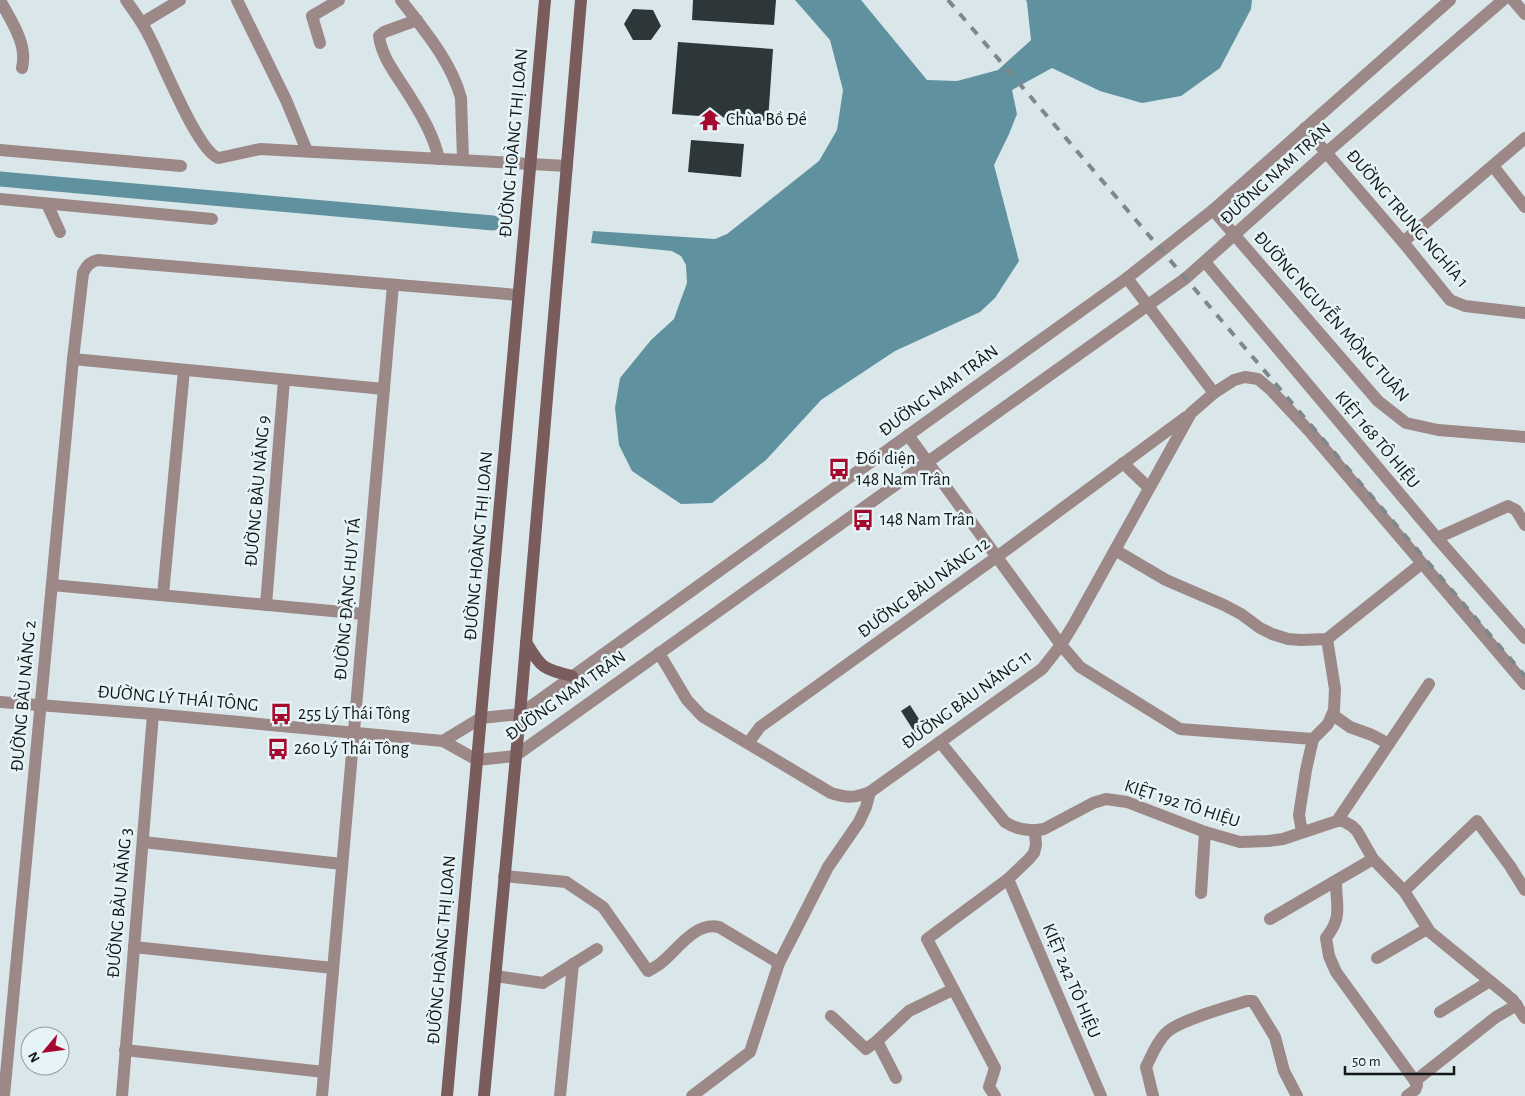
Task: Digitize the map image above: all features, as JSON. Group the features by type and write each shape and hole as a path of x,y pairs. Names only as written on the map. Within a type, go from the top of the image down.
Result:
{"main road":[{"name":"ĐƯỜNG HOÀNG THỊ LOAN","path":"447,1096 544,0"},
{"path":"484,1096 520,714 581,0"},
{"path":"526,642 536,660 544,667 572,676"}],"street":[{"path":"0,0 22,44 24,53 22,68"},
{"path":"126,0 149,35 173,88 204,144 214,157 219,158 260,149 567,166"},
{"path":"142,23 180,0"},
{"path":"237,0 286,100 307,151"},
{"path":"320,43 312,16 339,0"},
{"path":"401,0 445,62 459,88 462,98 463,160"},
{"name":"ĐƯỜNG NAM TRÂN","path":"443,741 481,718 520,714 1127,278 1212,210 1450,0"},
{"name":"ĐƯỜNG NAM TRÂN","path":"477,760 515,756 1149,306 1205,262 1326,152 1503,0"},
{"path":"1513,0 1525,14"},
{"path":"417,20 384,32 379,36 380,43 389,64 427,124 439,159"},
{"name":"ĐƯỜNG TRUNG NGHĨA 1","path":"1305,128 1450,300 1465,306 1525,313"},
{"path":"1403,242 1525,138"},
{"path":"0,150 181,166"},
{"path":"1493,166 1525,207"},
{"path":"0,199 212,219"},
{"path":"47,204 60,232"},
{"name":"ĐƯỜNG NGUYỄN MỘNG TUÂN","path":"1212,210 1378,401 1406,423 1438,430 1525,438"},
{"name":"ĐƯỜNG BÀU NĂNG 2","path":"4,1096 82,273 92,261 98,260 393,285"},
{"name":"KIỆT 168 TÔ HIỆU","path":"1205,262 1525,638"},
{"path":"1127,278 1214,393"},
{"path":"393,285 518,295"},
{"name":"ĐƯỜNG ĐẶNG HUY TÁ","path":"322,1096 393,285"},
{"path":"73,359 384,389"},
{"path":"163,596 184,370"},
{"name":"ĐƯỜNG BÀU NĂNG 11","path":"658,653 687,700 702,716 831,793 843,797 858,797 870,792 1042,669 1061,645 1191,413 1214,393 1234,380 1245,377 1258,379 1271,390 1311,433 1525,684"},
{"name":"ĐƯỜNG BÀU NĂNG 9","path":"266,605 284,380"},
{"name":"ĐƯỜNG BÀU NĂNG 12","path":"748,743 760,727 998,556 1191,413"},
{"path":"908,434 1061,645 1080,667 1180,729 1314,739"},
{"path":"1123,463 1149,488"},
{"path":"1438,538 1505,507 1512,507 1516,510 1525,525"},
{"path":"1115,550 1166,580 1241,614 1272,634 1294,639 1328,639 1421,564"},
{"path":"52,585 364,614"},
{"path":"1302,832 1299,815 1306,770 1314,739 1328,724 1334,710 1335,689 1328,639"},
{"path":"1429,684 1337,821 1348,823 1357,831 1373,859 1404,890 1427,929 1513,1000 1525,1018"},
{"name":"ĐƯỜNG LÝ THÁI TÔNG","path":"0,702 443,741"},
{"name":"ĐƯỜNG BÀU NĂNG 3","path":"122,1096 153,714"},
{"path":"1332,715 1350,727 1389,744"},
{"path":"443,741 477,760"},
{"path":"940,742 1005,822 1014,828 1035,831 1036,845 1034,853 1008,879 927,939 952,990 995,1068 989,1087 996,1096"},
{"path":"692,1096 750,1052 779,963 828,867 859,822 870,792"},
{"name":"KIỆT 192 TÔ HIỆU","path":"1035,831 1044,829 1093,803 1110,799 1127,802 1228,840 1254,842 1282,838 1337,821"},
{"path":"1404,890 1477,821 1525,890"},
{"path":"1201,893 1205,832"},
{"path":"142,842 342,864"},
{"path":"1270,919 1373,859"},
{"path":"504,876 566,882 604,907 648,971 661,963 689,937 704,927 713,925 719,926 779,963"},
{"name":"KIỆT 242 TÔ HIỆU","path":"1008,879 1101,1096"},
{"path":"1336,881 1338,916 1334,928 1326,938 1329,956 1336,972 1415,1080 1417,1085 1407,1096"},
{"path":"1377,958 1427,929"},
{"path":"134,947 333,968"},
{"path":"495,976 543,983 597,949"},
{"path":"560,1096 573,964"},
{"path":"1440,1012 1490,981"},
{"path":"830,1016 866,1049 909,1011 952,990"},
{"path":"1153,1096 1146,1067 1158,1043 1168,1031 1198,1017 1252,1000 1275,1037 1284,1071 1297,1096"},
{"path":"1415,1080 1496,1017 1517,1005"},
{"path":"877,1041 896,1078"},
{"path":"125,1050 324,1072"}],"water":[{"path":"795,0 861,0 927,80 957,81 998,70 1031,40 1026,0 1252,0 1251,9 1220,68 1181,96 1142,103 1100,91 1052,68 1012,90 1017,114 994,165 1019,261 995,298 980,312 895,351 821,400 766,460 712,503 681,504 632,471 619,445 615,408 620,378 651,340 674,319 687,283 686,265 681,256 672,251 591,243 593,231 715,239 727,234 819,161 837,130 843,90 830,40"}],"building":[{"path":"693,0 776,0 774,25 692,20"},
{"path":"633,9 653,10 661,26 651,40 633,40 624,24"},
{"path":"678,42 773,49 768,121 672,114"},
{"path":"691,140 744,144 741,177 688,172"},
{"path":"910,705 924,727 915,733 901,711"}],"waterway":[{"path":"0,179 493,223"}],"railway":[{"path":"948,0 1525,676"}],"place":[{"name":"Chùa Bồ Đề","path":"710,120"},
{"name":"Đối diện 148 Nam Trân","path":"839,469"},
{"name":"148 Nam Trân","path":"863,520"},
{"name":"255 Lý Thái Tông","path":"281,714"},
{"name":"260 Lý Thái Tông","path":"278,749"}]}
